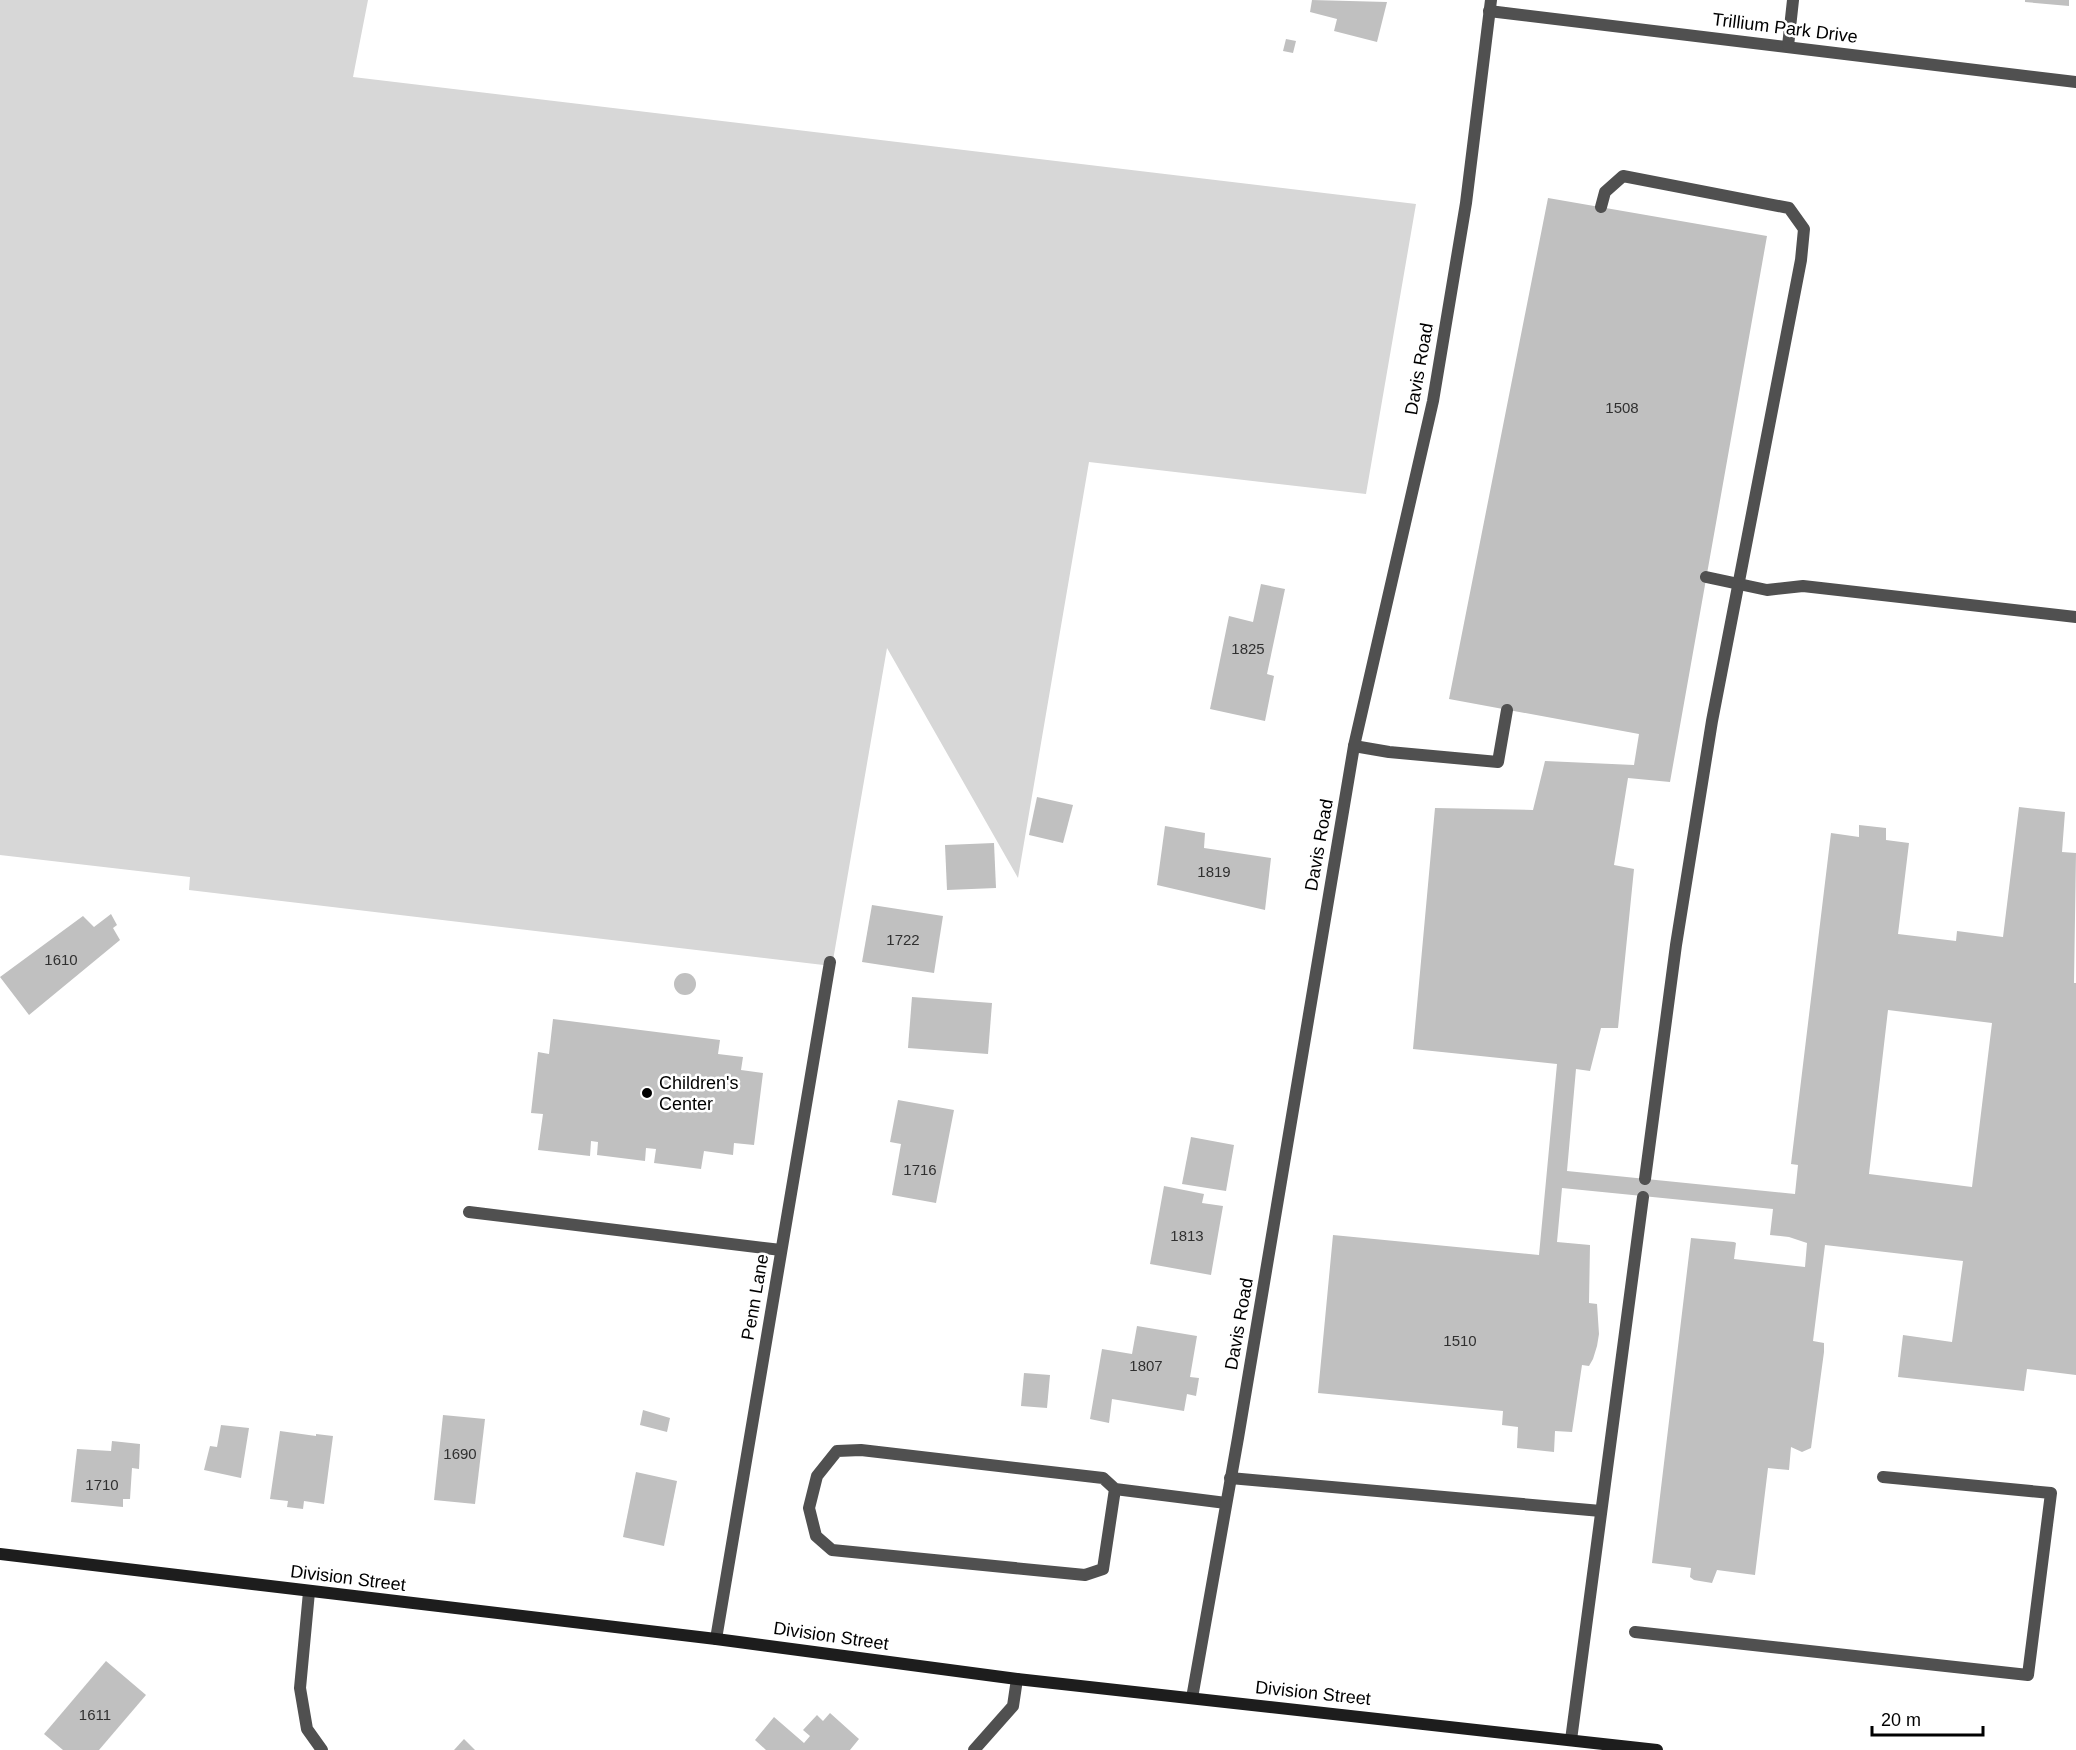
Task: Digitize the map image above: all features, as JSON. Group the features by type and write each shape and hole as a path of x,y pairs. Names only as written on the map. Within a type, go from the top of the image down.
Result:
{"street":[{"path":"1788,46 1793,0"},
{"name":"Trillium Park Drive","path":"1490,5 1788,46 2076,82"},
{"name":"Davis Road","path":"1192,1698 1354,746 1433,401 1466,203 1490,5"},
{"path":"1600,207 1605,192 1623,176 1789,208 1804,229 1801,260 1712,721 1676,945 1645,1179"},
{"path":"1707,577 1767,590 1803,586 2076,617"},
{"path":"1354,746 1389,752 1498,762 1507,710"},
{"name":"Penn Lane","path":"716,1639 830,962"},
{"path":"1571,1740 1643,1197"},
{"path":"470,1212 781,1250"},
{"path":"1115,1489 1102,1569 1085,1575 832,1550 816,1536 809,1508 817,1476 837,1451 861,1450 1103,1478 1115,1489 1226,1503"},
{"path":"1635,1632 2028,1675 2051,1493 1882,1477"},
{"path":"1230,1478 1601,1511"},
{"name":"Division Street","path":"0,1554 716,1639 1017,1679 1657,1750"},
{"path":"309,1592 300,1688 307,1729 322,1750"},
{"path":"974,1750 1013,1706 1017,1679"}],"shaded area":[{"path":"0,0 368,0 353,77 1416,204 1366,494 1089,462 1018,878 887,648 832,966 189,890 190,877 0,855"}],"building":[{"path":"1312,0 1387,2 1377,42 1334,31 1337,19 1310,12"},
{"path":"2025,0 2069,0 2069,6 2025,2"},
{"path":"1286,39 1296,41 1293,53 1283,51"},
{"path":"1548,198 1767,236 1670,782 1628,778 1614,865 1634,869 1618,1028 1601,1028 1590,1071 1576,1069 1567,1171 1795,1194 1798,1165 1791,1164 1831,833 1859,837 1859,825 1886,828 1886,840 1909,843 1898,934 1956,941 1957,931 2003,937 2019,807 2065,812 2062,852 2076,853 2074,983 2076,983 2076,1375 2027,1369 2024,1391 1898,1377 1903,1335 1952,1342 1963,1261 1825,1245 1813,1341 1824,1343 1824,1352 1811,1448 1802,1452 1791,1447 1789,1470 1768,1468 1755,1575 1717,1570 1712,1583 1694,1580 1690,1577 1691,1568 1652,1563 1691,1238 1734,1242 1736,1243 1734,1259 1805,1267 1807,1243 1789,1237 1770,1235 1773,1209 1562,1188 1557,1242 1590,1245 1589,1303 1597,1304 1599,1334 1593,1359 1589,1366 1582,1365 1572,1432 1555,1431 1554,1452 1517,1448 1518,1427 1502,1425 1503,1411 1318,1393 1333,1235 1539,1255 1557,1064 1413,1049 1435,808 1533,810 1545,761 1634,765 1639,734 1449,699","holes":["1888,1010 1992,1023 1972,1187 1869,1174"]},
{"path":"1261,584 1285,589 1267,674 1274,676 1265,721 1210,709 1229,616 1253,622"},
{"path":"1037,797 1073,805 1063,843 1029,835"},
{"path":"1165,826 1205,833 1204,848 1271,858 1265,910 1157,885"},
{"path":"994,843 996,888 947,890 945,845"},
{"path":"872,905 943,916 934,973 862,962"},
{"path":"111,914 117,925 113,928 120,940 29,1015 0,977 83,916 94,927"},
{"path":"685,973 693,976 696,984 693,992 685,995 677,992 674,984 677,976"},
{"path":"912,997 992,1003 988,1054 908,1048"},
{"name":"Children's Center","path":"553,1019 720,1040 718,1054 743,1057 741,1070 763,1073 754,1145 734,1143 733,1155 704,1151 701,1169 654,1163 656,1149 646,1148 645,1161 597,1155 598,1142 591,1141 590,1156 538,1150 543,1114 531,1113 538,1052 549,1054"},
{"path":"898,1100 954,1110 936,1203 892,1195 901,1144 890,1142"},
{"path":"1191,1137 1234,1145 1226,1191 1182,1184"},
{"path":"1164,1186 1204,1194 1202,1203 1223,1206 1211,1275 1150,1264"},
{"path":"1137,1326 1197,1336 1190,1377 1199,1378 1196,1396 1187,1394 1184,1411 1112,1399 1109,1423 1090,1419 1102,1349 1132,1354"},
{"path":"1024,1373 1050,1375 1047,1408 1021,1406"},
{"path":"643,1410 670,1418 667,1432 640,1425"},
{"path":"443,1415 485,1419 475,1504 434,1500"},
{"path":"221,1425 249,1428 241,1478 204,1470 210,1446 217,1447"},
{"path":"280,1431 333,1436 324,1504 304,1501 303,1509 287,1507 288,1501 270,1499"},
{"path":"112,1441 140,1444 139,1469 132,1468 130,1499 123,1499 123,1507 71,1502 77,1449 111,1451"},
{"path":"636,1472 677,1481 664,1546 623,1537"},
{"path":"106,1661 146,1695 99,1750 63,1750 44,1734"},
{"path":"830,1713 859,1739 850,1750 766,1750 755,1740 774,1717 804,1743 810,1736 803,1730 817,1715 823,1721"},
{"path":"464,1739 475,1750 454,1750"}],"place":[{"name":"Children's Center","path":"647,1093"}]}
